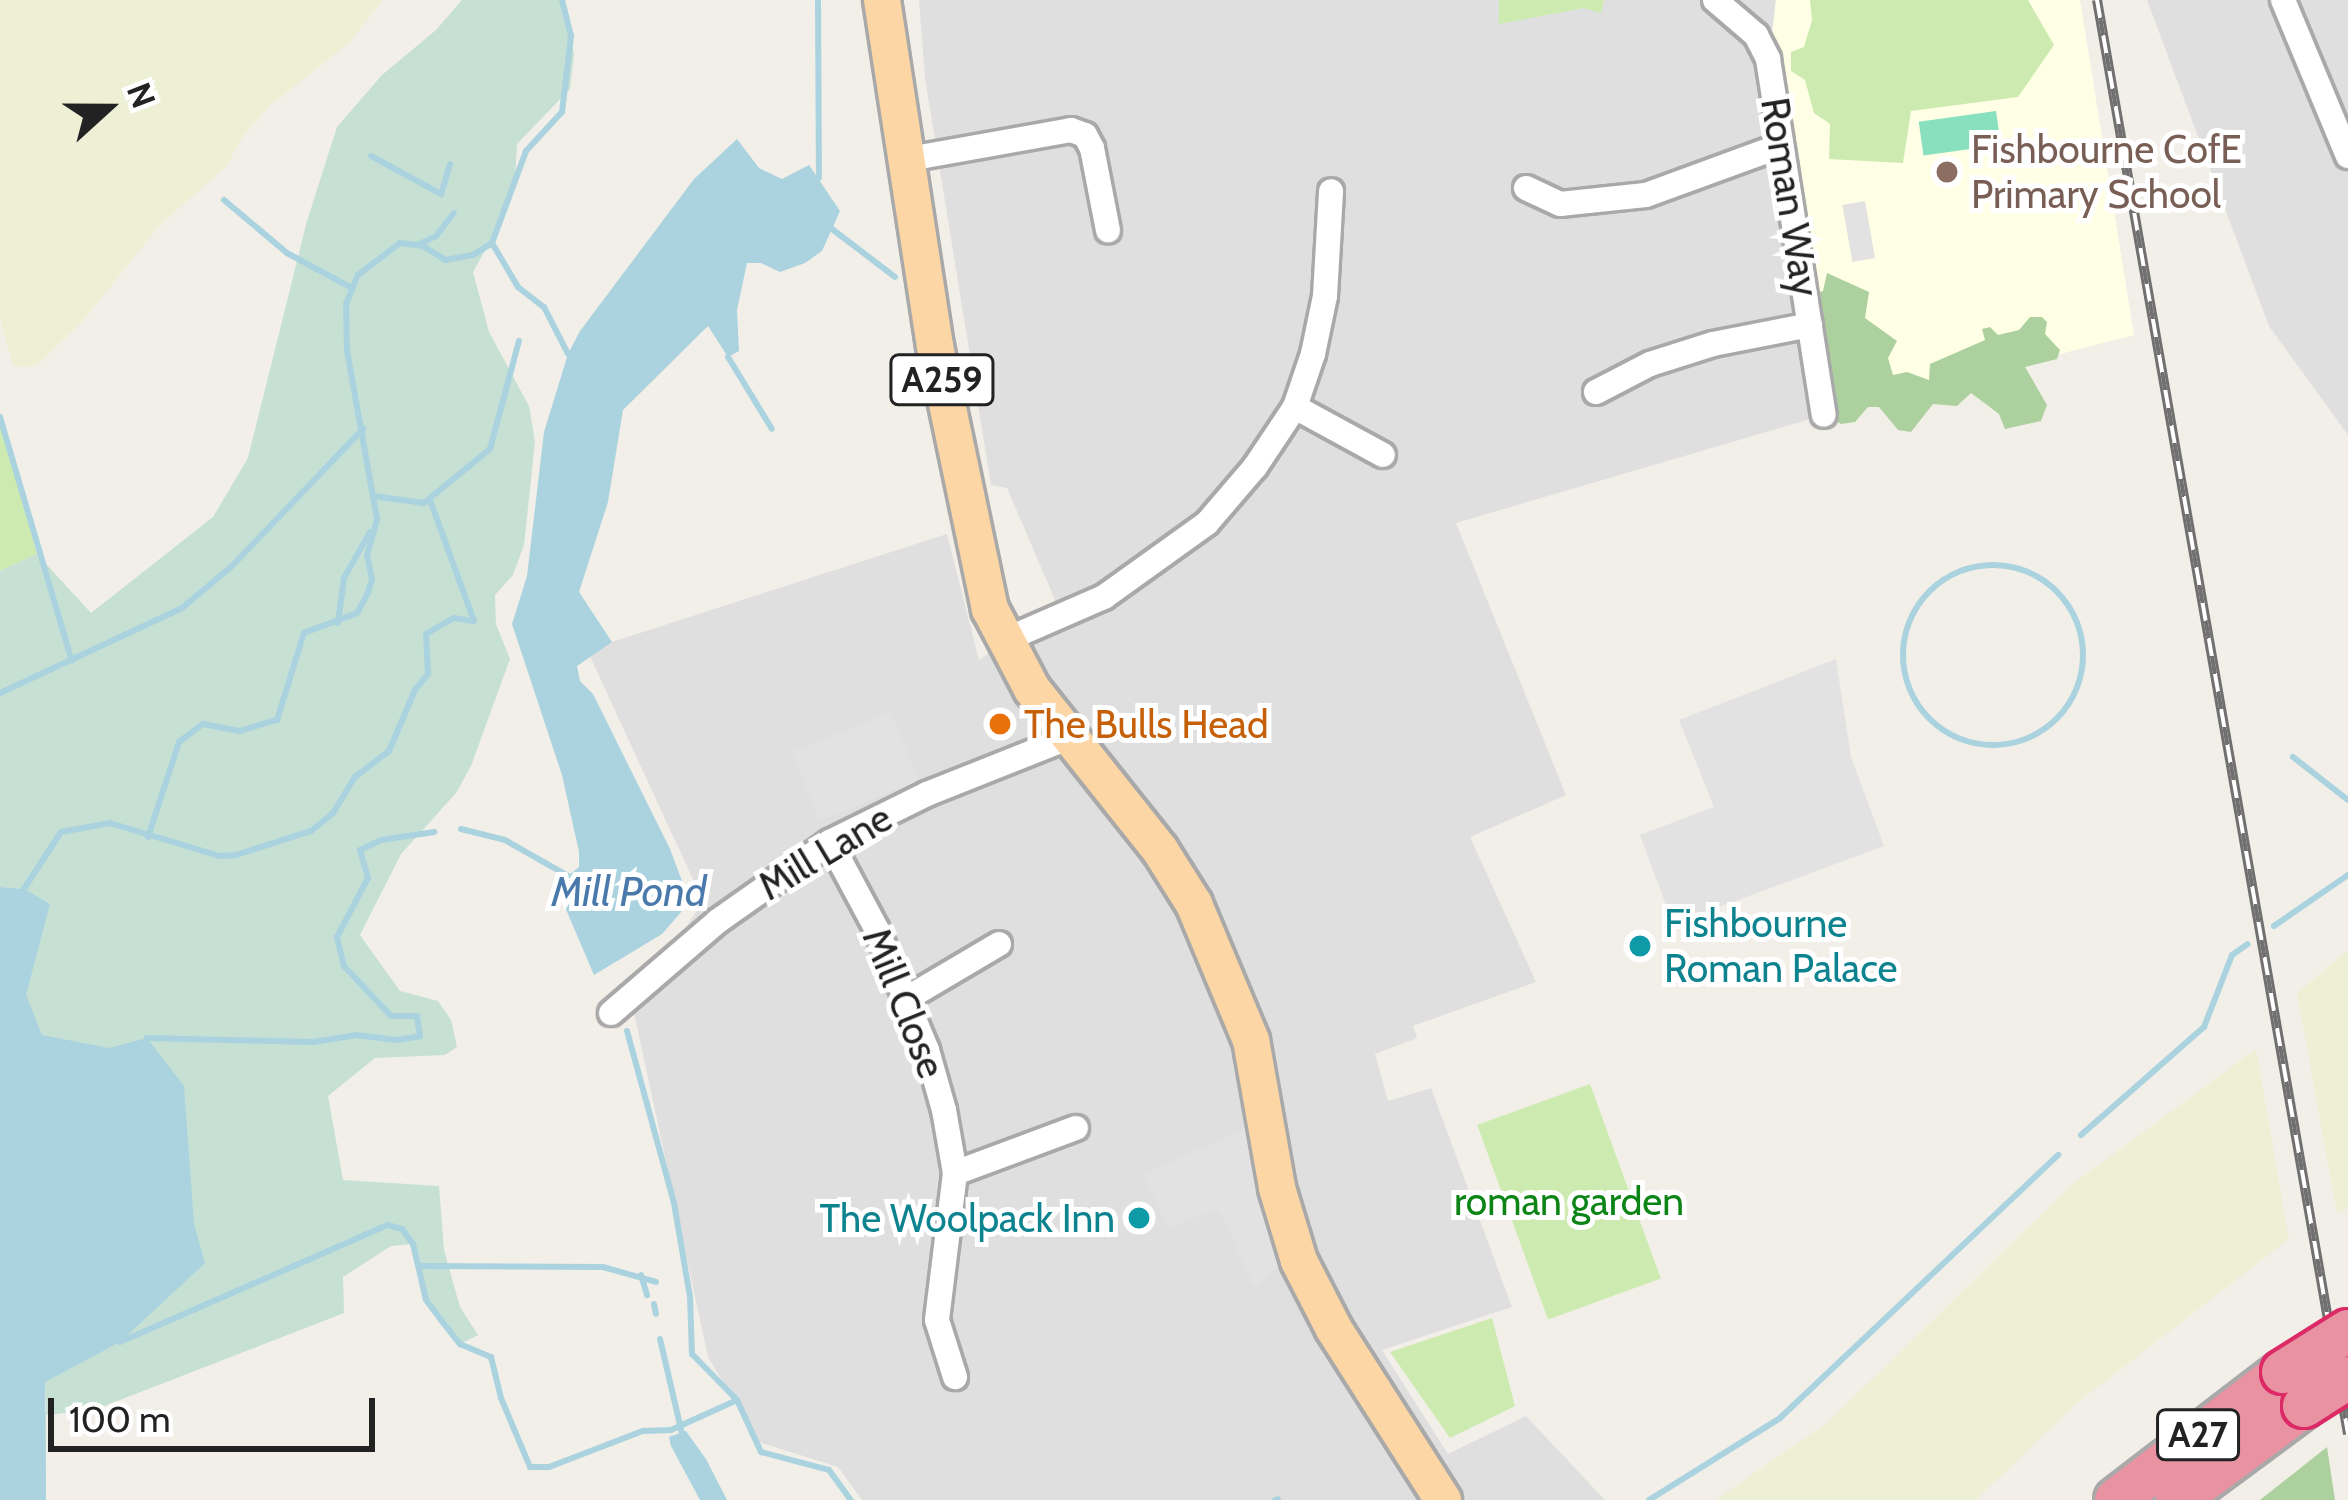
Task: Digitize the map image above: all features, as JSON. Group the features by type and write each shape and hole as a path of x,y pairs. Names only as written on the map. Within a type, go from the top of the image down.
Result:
{"highway":[{"name":"A27","path":"2176,1500 2348,1331"},
{"name":"A27","path":"2116,1500 2293,1389 2348,1378"}],"main road":[{"name":"A259","path":"882,0 903,160 982,577 1003,640 1068,738 1160,850 1194,904 1251,1040 1277,1188 1299,1261 1334,1329 1443,1500"}],"street":[{"name":"Roman Way","path":"1715,0 1756,35 1768,59 1824,415"},
{"path":"2283,0 2348,156"},
{"path":"903,160 1071,130 1084,135 1092,148 1108,230"},
{"path":"1526,188 1559,204 1646,195 1780,146"},
{"path":"1003,640 1104,597 1208,523 1295,407 1325,296 1331,191"},
{"path":"1596,392 1650,364 1810,325"},
{"path":"1295,407 1383,455"},
{"name":"Mill Lane","path":"611,1013 718,921 830,842 927,794 1068,738"},
{"name":"Mill Close","path":"830,842 927,1050 956,1173 938,1320 955,1377"},
{"path":"906,999 999,944"},
{"path":"956,1173 1076,1128"}],"shaded area":[{"path":"0,0 383,0 350,42 271,105 246,132 225,168 161,224 82,322 35,367 13,366 0,319"},
{"path":"462,0 565,0 574,54 570,89 517,144 515,178 501,222 473,272 489,332 529,406 535,442 524,545 513,575 495,595 496,624 510,659 471,766 456,793 401,854 360,935 400,991 438,1001 451,1020 457,1047 445,1055 375,1058 328,1096 343,1180 439,1186 444,1250 460,1307 478,1335 460,1344 426,1300 413,1244 391,1246 343,1277 344,1313 94,1410 46,1415 46,1500 0,1500 0,1372 46,1412 45,1382 15,1296 24,889 0,887 0,571 37,554 91,613 213,517 248,458 307,221 337,127 382,75 436,30"},
{"path":"919,0 1776,0 1768,60 1824,415 1456,523 1566,795 1470,837 1536,982 1413,1026 1417,1038 1375,1054 1388,1101 1431,1088 1512,1307 1382,1350 1448,1454 1526,1416 1605,1500 862,1500 838,1467 759,1442 708,1357 633,1008 703,901 587,650 947,534 979,660 1058,607 1007,488 991,485 925,78"},
{"name":"Fishbourne CofE Primary School","path":"1776,0 2080,0 2134,335 1824,415 1769,64"},
{"path":"2147,0 2348,0 2348,435 2269,326"},
{"path":"1865,201 1875,258 1852,262 1842,205"},
{"path":"1836,659 1851,757 1884,846 1673,924 1640,835 1714,807 1679,720"},
{"path":"891,712 919,781 820,821 792,752"},
{"path":"2348,950 2348,1208 2337,1214 2297,993"},
{"path":"2256,1049 2289,1239 2077,1403 1976,1500 1715,1500 1827,1423 2074,1183"},
{"path":"1250,1127 1262,1208 1280,1266 1254,1286 1222,1215 1214,1209 1169,1229 1143,1174"}],"green space":[{"path":"1499,0 1604,0 1601,13 1584,8 1499,24"},
{"path":"1810,0 2028,0 2054,45 2018,97 1911,111 1903,163 1829,159 1830,124 1814,113 1805,80 1791,71 1791,52 1804,47 1812,20"},
{"path":"1996,111 2001,145 1923,156 1919,122"},
{"path":"1827,273 1869,292 1865,318 1897,341 1888,358 1893,375 1907,372 1929,380 1930,364 1985,340 1982,329 1990,327 1998,335 2019,330 2030,317 2042,317 2047,322 2045,334 2060,350 2057,359 2025,367 2047,405 2041,421 2005,429 1999,414 1971,393 1957,406 1933,404 1911,432 1898,430 1879,407 1868,407 1855,422 1841,424 1818,411 1814,294 1823,291"},
{"path":"0,418 37,554 0,571"},
{"name":"roman garden","path":"1590,1084 1661,1279 1548,1320 1477,1125"},
{"path":"1492,1318 1515,1406 1450,1438 1390,1352"},
{"path":"2327,1447 2335,1500 2260,1500"}],"water":[{"name":"Mill Pond","path":"737,139 759,168 782,179 809,165 840,211 822,251 805,263 780,272 761,263 747,263 737,310 739,351 728,357 708,326 623,410 608,502 579,592 612,642 577,666 580,681 593,694 670,849 690,902 662,934 594,975 556,886 579,867 579,852 562,775 512,624 527,576 544,432 580,331 694,179"},
{"path":"0,887 24,889 50,904 26,995 42,1035 109,1048 147,1038 184,1086 194,1224 205,1263 120,1342 45,1382 46,1500 0,1500"},
{"path":"686,1431 727,1500 700,1500 669,1437"}],"waterway":[{"path":"492,243 526,151 562,112 571,36 562,0"},
{"path":"818,0 819,178"},
{"path":"371,156 441,194 450,164"},
{"path":"224,200 287,253 352,288"},
{"path":"417,245 436,236 454,213"},
{"path":"832,229 895,277"},
{"path":"148,837 179,742 203,724 240,731 277,720 304,633 357,613 367,595 372,580 367,555 377,519 347,350 346,304 358,275 400,243 423,246 445,260 473,255 492,243 518,287 544,307 568,354"},
{"path":"374,496 424,503 490,449 519,341"},
{"path":"728,357 772,429"},
{"path":"0,417 72,661"},
{"path":"0,693 182,608 232,566 363,429"},
{"path":"24,889 61,832 110,823 219,856 236,855 311,831 333,813 355,777 389,751 415,690 428,674 426,634 454,618 474,621 430,500"},
{"path":"338,623 344,578 370,532"},
{"path":"1993,565 2027,572 2056,592 2076,621 2083,655 2076,689 2056,718 2027,738 1993,745 1959,738 1930,718 1910,689 1903,655 1910,621 1930,592 1959,572 1993,565"},
{"path":"2293,757 2348,800"},
{"path":"461,829 505,840 570,877"},
{"path":"147,1038 313,1042 356,1035 396,1040 420,1036 417,1016 391,1016 344,966 337,937 368,878 360,850 381,840 434,832"},
{"path":"2274,926 2348,875"},
{"path":"2081,1135 2204,1027 2232,955 2248,944"},
{"path":"627,1031 674,1203 690,1297 692,1354 737,1400 761,1452 829,1470 851,1500"},
{"path":"1649,1500 1780,1418 2058,1155"},
{"path":"120,1342 388,1225 402,1229 413,1244 426,1300 441,1320 460,1344 491,1357 501,1398 530,1467 549,1467 643,1431 671,1430 737,1400"},
{"path":"419,1266 603,1267 656,1282"},
{"path":"641,1275 647,1295"},
{"path":"654,1304 656,1314"},
{"path":"660,1339 683,1438"}],"railway":[{"path":"2097,0 2348,1434"}],"place":[{"name":"Fishbourne CofE Primary School","path":"1947,172"},
{"name":"The Bulls Head","path":"1000,724"},
{"name":"Fishbourne Roman Palace","path":"1640,946"},
{"name":"The Woolpack Inn","path":"1139,1218"}]}
